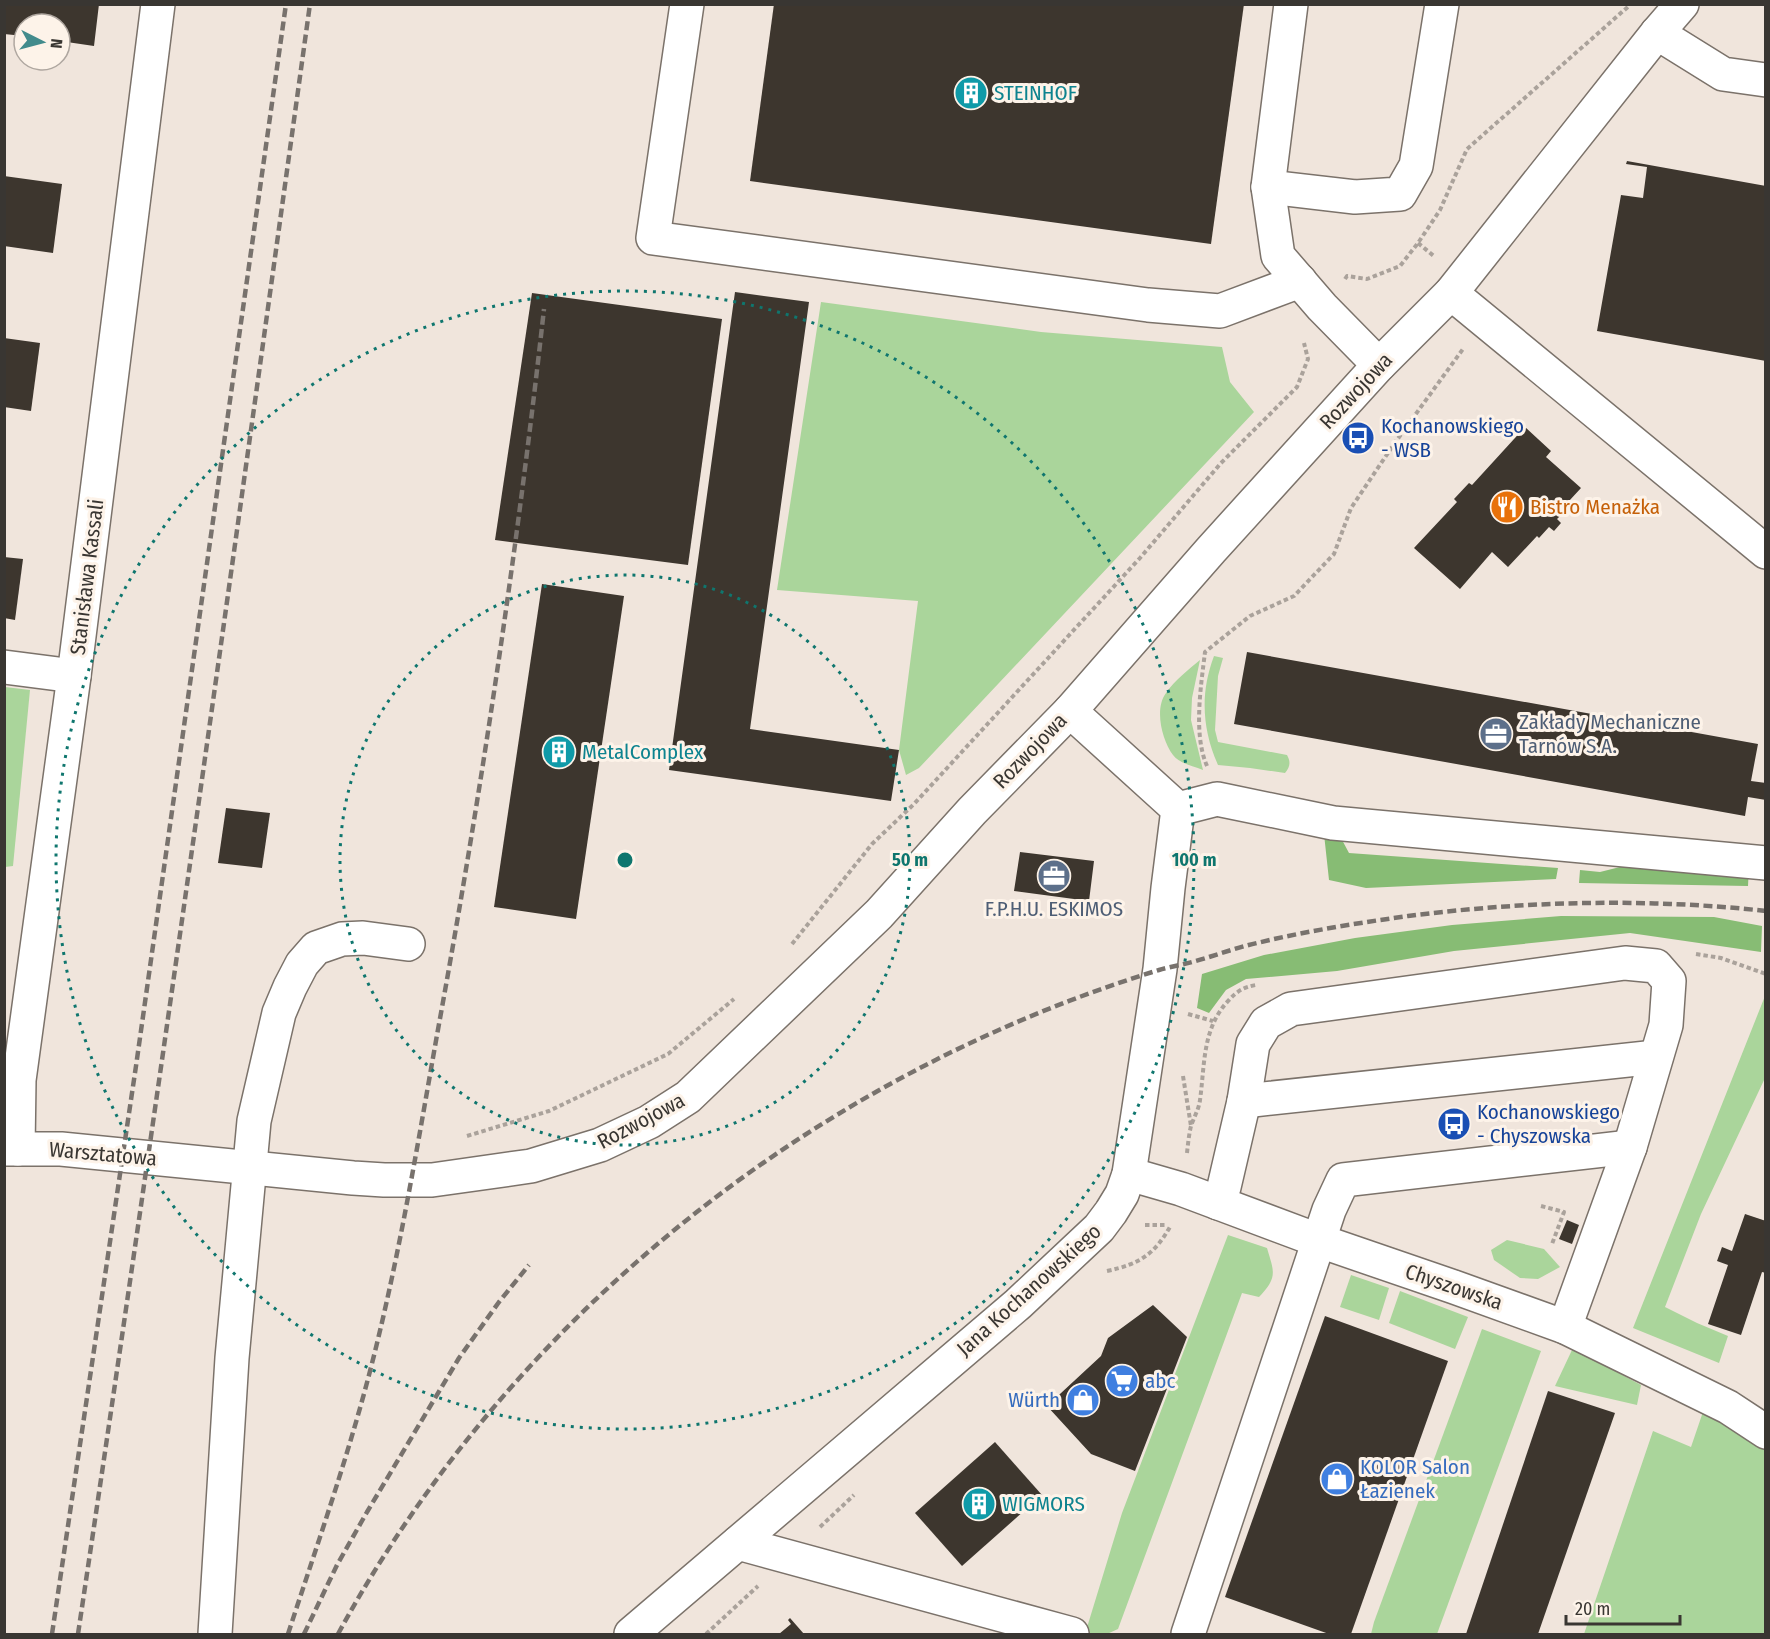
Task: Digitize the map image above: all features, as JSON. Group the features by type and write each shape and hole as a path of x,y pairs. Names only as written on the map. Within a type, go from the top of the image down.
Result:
{"street":[{"name":"Stanisława Kassali","path":"11,1149 18,1080 74,676 158,4"},
{"path":"687,4 653,238 1148,305 1220,311 1300,281"},
{"path":"1291,4 1268,187 1278,256 1322,307 1379,365"},
{"path":"1268,187 1355,196 1400,194 1416,166 1442,4"},
{"name":"Rozwojowa","path":"201,1162 250,1169 384,1180 442,1178 531,1166 600,1145 649,1122 688,1097 879,914 972,811 1070,711 1211,550 1379,365 1456,287 1682,4"},
{"path":"1658,33 1723,74 1766,80"},
{"path":"1456,287 1484,321 1766,552"},
{"path":"4,667 74,676"},
{"path":"1070,711 1178,809 1217,799 1333,824 1766,863"},
{"name":"Jana Kochanowskiego","path":"631,1635 1009,1311 1099,1228 1112,1212 1129,1174 1160,969 1178,809"},
{"path":"215,1635 232,1358 254,1121 276,1022 290,987 303,964 316,948 342,939 363,938 408,944"},
{"path":"1218,1203 1244,1101 1253,1044 1266,1023 1291,1009 1625,963 1656,966 1668,981 1666,1025 1630,1147 1565,1327"},
{"path":"1244,1101 1656,1057"},
{"path":"1188,1635 1329,1209 1343,1180 1630,1147"},
{"name":"Warsztatowa","path":"11,1149 61,1149 201,1162"},
{"name":"Chyszowska","path":"1129,1174 1218,1203 1565,1327 1728,1407 1766,1432"},
{"path":"738,1543 1072,1635"}],"path":[{"path":"790,946 872,844 914,804 1140,558 1221,463 1297,387 1308,359 1301,332 1347,276 1367,279 1400,266 1440,210 1467,149 1630,4"},
{"path":"1418,243 1456,287"},
{"path":"1251,616 1294,596 1334,554 1351,508 1394,444 1484,321"},
{"path":"457,1139 549,1112 668,1054 740,994"},
{"path":"1185,1013 1213,1021"},
{"path":"1541,1206 1564,1212 1552,1244"},
{"path":"1101,1272 1137,1262 1160,1244 1171,1225"}],"green space":[{"path":"821,302 1041,332 1222,347 1230,382 1254,412 919,768 906,775 899,750 918,601 777,590"},
{"path":"1214,656 1223,658 1218,676 1215,730 1218,742 1287,755 1289,764 1285,773 1218,765 1209,738 1205,711 1206,684"},
{"path":"1200,660 1192,698 1191,720 1203,770 1183,763 1173,755 1163,733 1160,716 1160,707 1166,693"},
{"path":"5,687 30,690 13,866 5,867"},
{"path":"1333,823 1349,853 1558,868 1556,879 1366,888 1329,880 1324,834"},
{"path":"1628,865 1749,866 1748,886 1579,883 1580,870 1600,872"},
{"path":"1561,916 1714,917 1762,926 1761,952 1630,933 1454,951 1337,971 1246,979 1226,990 1209,1013 1197,1008 1202,974 1264,955 1355,938 1452,925"},
{"path":"1765,996 1765,1078 1701,1214 1665,1307 1728,1336 1719,1363 1633,1328"},
{"path":"1228,1235 1267,1248 1273,1269 1272,1279 1259,1297 1242,1293 1118,1629 1107,1634 1085,1634 1122,1513"},
{"path":"1507,1240 1544,1249 1560,1267 1538,1279 1520,1278 1494,1260 1491,1250"},
{"path":"1351,1275 1389,1288 1379,1320 1340,1307"},
{"path":"1400,1291 1468,1317 1455,1349 1389,1323"},
{"path":"1482,1329 1541,1351 1437,1634 1371,1634 1374,1622"},
{"path":"1572,1350 1641,1385 1637,1405 1555,1386"},
{"path":"1706,1403 1765,1440 1765,1634 1584,1634 1653,1431 1691,1447"}],"building":[{"path":"4,4 99,4 94,46 72,43 72,12 12,12 12,35 4,34"},
{"name":"STEINHOF","path":"774,4 1244,4 1211,244 750,181"},
{"path":"1627,161 1766,186 1766,361 1597,331 1621,195 1643,198 1647,167 1626,164"},
{"path":"4,176 62,184 53,253 4,246"},
{"path":"735,292 809,302 750,729 899,750 891,801 669,770"},
{"path":"532,293 722,319 688,565 495,540"},
{"path":"4,338 40,343 31,411 4,407"},
{"name":"Bistro Menażka","path":"1525,427 1551,451 1546,457 1581,488 1558,513 1560,516 1557,519 1561,523 1554,531 1549,527 1539,538 1537,536 1508,567 1492,552 1460,589 1414,548 1457,502 1454,499 1469,483 1472,485"},
{"path":"4,557 23,559 15,620 4,618"},
{"name":"MetalComplex","path":"542,584 624,596 576,919 494,907"},
{"name":"Zakłady Mechaniczne Tarnów S.A.","path":"1247,652 1758,744 1751,781 1766,783 1766,800 1748,797 1745,816 1234,724"},
{"path":"226,808 270,813 262,868 218,863"},
{"name":"F.P.H.U. ESKIMOS","path":"1020,852 1094,861 1089,901 1014,891"},
{"path":"1745,1214 1766,1221 1766,1273 1762,1272 1741,1335 1708,1324 1728,1265 1717,1261 1722,1247 1732,1251"},
{"path":"1567,1220 1579,1225 1572,1244 1559,1239"},
{"name":"abc","path":"1153,1305 1187,1337 1135,1471 1091,1454 1047,1406 1101,1356 1108,1338"},
{"name":"KOLOR Salon Łazienek","path":"1325,1316 1448,1361 1351,1634 1329,1634 1225,1597"},
{"path":"1548,1391 1615,1413 1538,1634 1466,1634"},
{"name":"WIGMORS","path":"995,1442 1042,1495 962,1566 915,1513"},
{"path":"790,1618 804,1634 779,1634 791,1624 788,1620"}],"railway":[{"path":"52,1634 136,1066 286,4"},
{"path":"78,1634 196,820 310,4"},
{"path":"288,1634 360,1408 389,1291 406,1206 483,763 510,582 544,309"},
{"path":"338,1634 409,1519 491,1411 583,1312 684,1222 793,1143 909,1074 1031,1016 1159,970 1249,945 1314,931 1408,916 1542,904 1676,904 1766,911"},
{"path":"304,1634 337,1565 459,1358 529,1265"}],"place":[{"name":"STEINHOF","path":"971,93"},
{"name":"Kochanowskiego - WSB","path":"1358,438"},
{"name":"Bistro Menażka","path":"1507,507"},
{"name":"Zakłady Mechaniczne Tarnów S.A.","path":"1496,734"},
{"name":"MetalComplex","path":"559,752"},
{"name":"F.P.H.U. ESKIMOS","path":"1054,876"},
{"name":"Kochanowskiego - Chyszowska","path":"1454,1124"},
{"name":"abc","path":"1122,1381"},
{"name":"Würth","path":"1083,1400"},
{"name":"KOLOR Salon Łazienek","path":"1337,1479"},
{"name":"WIGMORS","path":"979,1504"}]}
